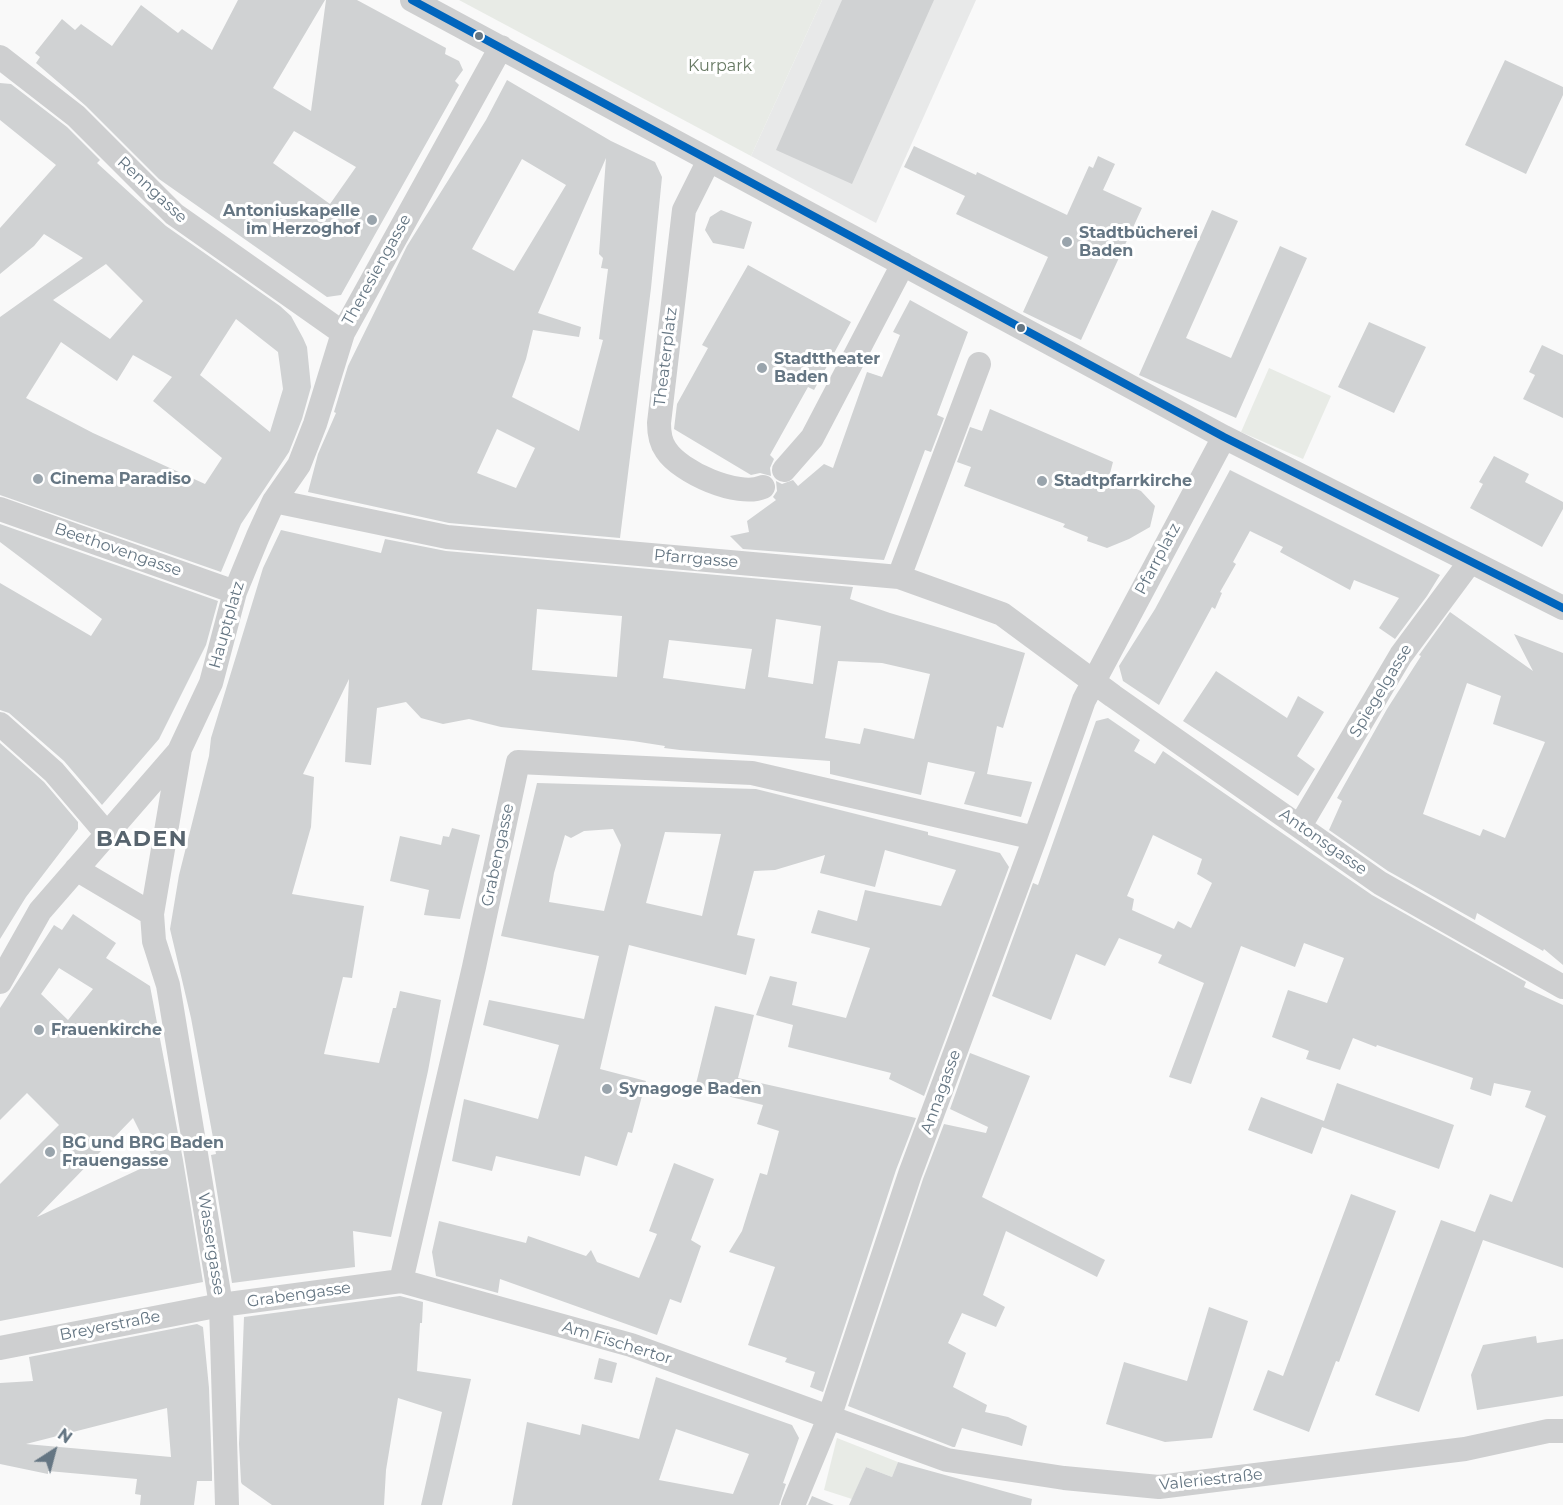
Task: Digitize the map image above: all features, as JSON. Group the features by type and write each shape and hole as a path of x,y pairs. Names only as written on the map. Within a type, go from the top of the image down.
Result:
{"street":[{"path":"412,0 1224,437 1470,562 1562,605"},
{"name":"Theresiengasse","path":"274,501 299,465 311,435 343,333 501,47"},
{"name":"Renngasse","path":"0,57 76,116 174,214 343,333"},
{"name":"Theaterplatz","path":"709,160 684,210 659,423 660,436 665,449 674,460 704,477 738,490 757,490 764,487"},
{"path":"784,470 812,438 903,264"},
{"path":"899,577 980,364"},
{"name":"Pfarrplatz","path":"1093,681 1224,437"},
{"name":"Pfarrgasse","path":"274,501 447,537 899,577 1002,614 1093,681"},
{"name":"Hauptplatz","path":"0,982 40,911 180,749 211,683 235,592 274,501"},
{"name":"Beethovengasse","path":"0,509 235,592"},
{"name":"Spiegelgasse","path":"1300,826 1401,655 1470,562"},
{"name":"Antonsgasse","path":"1093,681 1380,883 1563,987"},
{"name":"Annagasse","path":"793,1505 829,1418 910,1174 1084,700 1093,681"},
{"path":"0,724 54,772 107,834"},
{"name":"Hauptplatz","path":"168,985 154,940 152,914 180,749"},
{"name":"Grabengasse","path":"221,1305 401,1281 474,967 518,762 752,773 1035,838"},
{"path":"76,869 152,914"},
{"name":"Wassergasse","path":"168,985 221,1305 227,1505"},
{"name":"Am Fischertor","path":"401,1281 631,1345 829,1418"},
{"name":"Breyerstraße","path":"0,1348 221,1305"},
{"name":"Valeriestraße","path":"829,1418 947,1461 1065,1478 1159,1487 1465,1449 1548,1431 1563,1431"}],"shaded area":[{"path":"822,0 976,0 876,223 751,156"}],"green space":[{"name":"Kurpark","path":"459,0 822,0 751,156"},
{"path":"1269,368 1331,396 1303,459 1241,432"},
{"path":"837,1438 898,1462 892,1477 866,1467 852,1499 824,1490"}],"building":[{"path":"238,0 325,0 273,88 311,111 326,0 357,0 446,48 445,54 459,61 463,70 455,81 459,85 341,295 327,297 159,179 86,106 36,63 40,57 35,53 62,19 75,30 81,24 112,46 141,5 178,33 182,29 212,50","holes":["294,131 356,167 330,204 273,163"]},
{"path":"842,0 934,0 852,184 776,150"},
{"path":"1505,60 1563,87 1563,95 1526,174 1465,145"},
{"path":"507,80 611,141 655,162 662,177 651,288 620,538 449,523 308,492 318,454 336,413 334,412 348,366 407,246 486,120","holes":["606,158 599,254 603,258 601,268 608,269 599,339 603,340 579,431 512,397 526,359 533,330 579,337 581,327 538,313","522,159 566,185 514,271 472,249","497,429 535,448 516,488 477,473"]},
{"path":"0,83 11,84 67,127 100,160 97,163 166,226 280,306 291,316 303,338 307,347 311,387 302,419 289,452 241,524 221,572 0,495 0,317 83,258 44,234 34,246 0,274 0,228 56,165 0,120","holes":["106,264 143,301 110,339 53,300","236,319 278,352 283,389 270,432 200,375","61,342 117,381 133,355 172,377 153,401 222,458 205,484 93,433 26,398"]},
{"path":"914,146 976,175 977,172 1067,215 1089,166 1093,168 1098,156 1115,164 1103,190 1142,208 1081,340 1023,312 1048,257 956,214 965,196 904,167"},
{"path":"721,210 752,222 744,249 713,243 705,230 710,217"},
{"path":"1212,210 1238,221 1186,338 1231,358 1280,246 1307,258 1236,418 1139,375"},
{"name":"Stadttheater Baden","path":"748,265 851,322 814,390 808,387 770,455 774,459 770,468 771,476 760,473 751,475 674,429 677,404 708,348 702,345"},
{"path":"910,300 968,332 937,415 944,418 931,452 925,450 884,560 743,549 730,536 749,532 747,521 776,500 773,497 777,491 776,481 782,484 793,480 798,486 824,464 833,468 867,372 882,377 900,335 893,332"},
{"path":"1369,322 1426,347 1394,413 1338,387"},
{"path":"1542,345 1563,355 1563,418 1523,399 1535,375 1529,372"},
{"name":"Stadtpfarrkirche","path":"990,409 1113,462 1109,477 1141,491 1155,506 1150,527 1107,548 1087,541 1088,537 1063,527 1065,524 964,486 971,467 957,462 970,427 982,431"},
{"path":"1494,456 1529,474 1525,482 1563,502 1563,509 1542,547 1470,508 1483,484 1479,482"},
{"path":"1230,470 1440,575 1395,639 1379,628 1399,598 1354,580 1350,590 1280,552 1283,547 1250,531 1233,562 1236,564 1220,592 1222,593 1215,609 1212,607 1159,705 1123,681 1119,666 1155,609"},
{"path":"0,524 218,601 206,645 159,739 102,805 64,761 9,713 0,710 0,583 91,636 102,619 0,542"},
{"path":"281,530 381,553 385,539 446,551 853,587 850,599 1025,653 1003,728 997,726 987,774 1032,782 1021,817 964,804 975,772 928,762 921,795 830,774 830,761 680,750 633,741 501,727 469,719 443,724 421,718 406,702 377,708 371,765 345,762 349,679 303,774 314,777 311,827 292,894 364,906 352,978 343,977 324,1054 379,1063 393,1008 396,1008 400,991 441,1000 428,1071 391,1237 353,1231 355,1267 232,1283 211,1155 216,1154 191,1018 170,929 179,875 209,756 211,738 263,568","holes":["537,609 622,616 617,677 532,670","776,619 821,626 813,684 768,677","669,640 752,649 745,689 663,678","838,661 882,663 930,674 914,739 864,728 860,744 825,738"]},
{"path":"1450,612 1533,671 1514,634 1563,653 1563,965 1544,949 1543,951 1477,913 1475,920 1388,871 1329,830 1342,801 1337,798 1387,709 1421,656 1419,655","holes":["1467,683 1501,696 1493,724 1545,742 1505,838 1483,829 1480,836 1423,814"]},
{"path":"1216,671 1287,718 1298,696 1324,712 1297,756 1315,769 1298,796 1183,721"},
{"path":"1108,718 1140,740 1134,751 1155,764 1163,751 1372,895 1526,982 1524,987 1563,1005 1563,1268 1483,1240 1419,1412 1375,1395 1441,1220 1475,1232 1490,1194 1512,1202 1546,1116 1525,1107 1531,1091 1494,1083 1491,1096 1470,1089 1473,1078 1353,1038 1340,1070 1306,1059 1309,1051 1272,1037 1288,990 1327,1003 1344,958 1304,943 1295,967 1241,946 1191,1084 1169,1077 1204,983 1158,963 1162,955 1119,938 1105,966 1076,954 1051,1020 992,996 1033,883 1038,885 1096,721","holes":["1153,835 1202,859 1197,874 1212,883 1191,928 1178,921 1174,929 1132,910 1134,899 1127,896"]},
{"path":"0,743 44,782 78,822 78,829 26,897 0,939"},
{"path":"537,783 756,789 928,832 928,835 1000,853 1009,867 924,1096 889,1079 891,1073 788,1047 793,1025 756,1015 770,976 797,982 792,1005 846,1018 870,948 811,933 818,910 857,921 865,890 941,906 956,870 885,850 875,887 820,873 825,855 775,870 754,871 737,935 755,939 746,975 629,945 600,1069 646,1081 632,1133 628,1132 617,1166 585,1156 580,1176 496,1156 492,1171 452,1161 464,1099 538,1119 559,1045 483,1025 489,1000 584,1019 599,956 501,936","holes":["613,829 621,845 604,911 549,902 554,873 565,835 571,838 584,831","665,832 721,834 702,916 646,903"]},
{"path":"452,828 480,835 460,919 424,915 429,890 390,881 400,836 441,845 443,836 449,837"},
{"path":"73,914 116,943 106,958 150,986 183,1160 203,1282 0,1321 0,1184 59,1125 27,1093 0,1120 0,1008 54,925 62,930","holes":["59,968 93,989 68,1020 41,994","133,1118 155,1162 37,1217"]},
{"path":"715,1006 754,1015 738,1078 916,1118 896,1170 823,1392 810,1387 815,1372 785,1362 787,1358 748,1345 775,1267 729,1252 742,1231 760,1173 767,1175 779,1131 757,1124 763,1105 695,1088"},
{"path":"970,1053 1030,1076 982,1197 1105,1260 1097,1277 1006,1231 983,1295 1005,1307 996,1327 962,1313 948,1343 966,1353 953,1387 987,1405 985,1412 1008,1417 1027,1426 1022,1446 962,1428 955,1447 953,1447 848,1406 923,1179 944,1124 986,1133 988,1127 950,1109"},
{"path":"1337,1083 1454,1125 1439,1169 1322,1127 1312,1154 1248,1130 1261,1097 1324,1121"},
{"path":"674,1163 714,1179 691,1240 701,1246 681,1303 670,1299 657,1335 500,1279 498,1293 436,1276 432,1252 439,1221 526,1243 528,1236 586,1256 591,1250 597,1262 639,1278 657,1234 649,1231"},
{"path":"1351,1194 1396,1211 1339,1362 1336,1361 1309,1432 1253,1410 1268,1370 1283,1376"},
{"path":"400,1296 423,1302 417,1371 471,1379 442,1505 421,1505 442,1412 398,1398 386,1470 384,1505 272,1505 242,1484 239,1444 244,1317"},
{"path":"1209,1307 1248,1321 1212,1438 1165,1442 1106,1424 1124,1362 1187,1381"},
{"path":"197,1324 203,1327 209,1388 212,1481 197,1481 194,1505 140,1505 141,1495 135,1494 137,1479 48,1471 48,1474 0,1464 0,1383 33,1381 29,1357","holes":["167,1408 171,1457 26,1444"]},
{"path":"1536,1336 1537,1343 1563,1339 1563,1396 1477,1410 1471,1375 1483,1345"},
{"path":"599,1358 617,1363 612,1383 594,1379"},
{"path":"656,1377 792,1425 799,1438 783,1483 786,1484 779,1505 512,1505 527,1422 580,1435 582,1424 639,1439","holes":["676,1429 749,1454 733,1494 659,1480"]},
{"path":"898,1462 1032,1499 1031,1505 849,1505 866,1467 892,1477"},
{"path":"812,1496 834,1505 808,1505"}],"transit line":[{"path":"412,0 1224,437 1563,608"}],"place":[{"name":"Antoniuskapelle im Herzoghof","path":"372,220"},
{"name":"Stadtbücherei Baden","path":"1067,242"},
{"name":"Stadttheater Baden","path":"762,368"},
{"name":"Cinema Paradiso","path":"38,479"},
{"name":"Stadtpfarrkirche","path":"1042,481"},
{"name":"Frauenkirche","path":"39,1030"},
{"name":"Synagoge Baden","path":"607,1089"},
{"name":"BG und BRG Baden Frauengasse","path":"50,1152"}],"district":[{"name":"BADEN","path":"142,840"}]}
